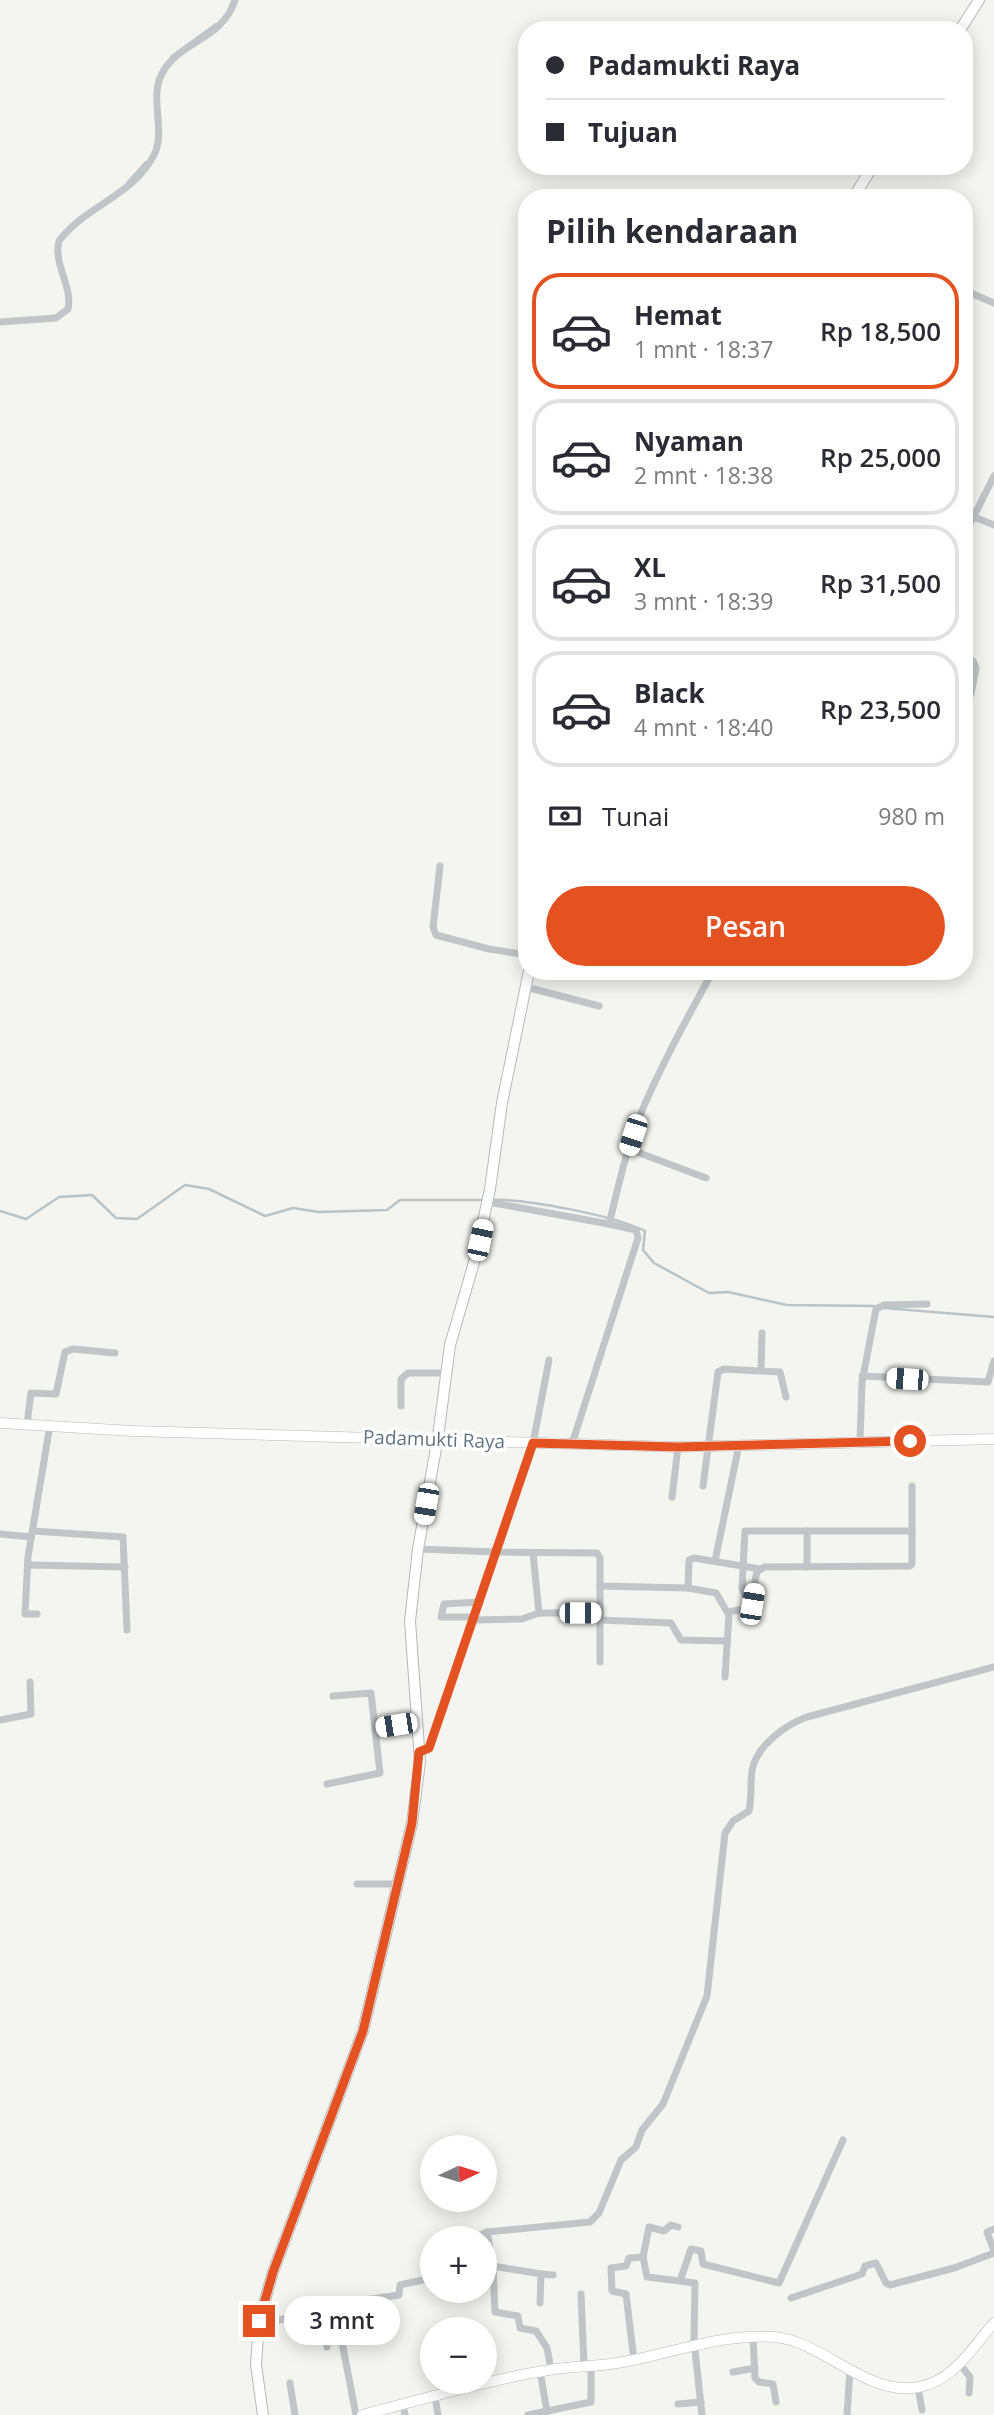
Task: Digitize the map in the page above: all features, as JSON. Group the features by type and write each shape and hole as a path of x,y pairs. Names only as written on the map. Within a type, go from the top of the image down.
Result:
{"main road":[{"path":"966,21 979,0"},
{"path":"263,2415 256,2365 259,2325 273,2272 363,2031 412,1823 419,1752 411,1621 418,1549 438,1437 450,1345 488,1202 502,1103 527,980"}],"street":[{"path":"0,322 57,318 68,309 69,296 57,253 59,241 144,170 158,145 157,94 162,72 223,25 235,0"},
{"path":"973,294 994,303"},
{"path":"973,520 994,476"},
{"path":"975,517 994,525"},
{"path":"973,661 976,668 973,684"},
{"path":"440,866 433,927 436,934 489,949 518,954"},
{"path":"609,1224 638,1121 678,1034 708,980"},
{"path":"526,987 599,1006"},
{"path":"629,1149 706,1178"},
{"path":"488,1202 636,1230 638,1238 572,1444"},
{"path":"860,1441 862,1376 878,1306 927,1304"},
{"path":"761,1370 762,1333"},
{"path":"27,1424 31,1393 56,1394 65,1352 73,1349 115,1353"},
{"path":"419,1752 429,1748 533,1443 549,1360"},
{"path":"862,1376 988,1382 994,1361"},
{"path":"703,1486 718,1372 724,1368 782,1373 786,1397"},
{"path":"401,1406 401,1379 408,1373 447,1373"},
{"name":"Padamukti Raya","path":"0,1423 133,1431 438,1437 678,1447 994,1439"},
{"path":"37,1614 25,1614 28,1565 50,1425"},
{"path":"715,1561 739,1445"},
{"path":"671,1497 678,1447"},
{"path":"688,1588 690,1559 760,1569 910,1566 912,1486"},
{"path":"746,1610 742,1566 745,1531 912,1531"},
{"path":"807,1531 807,1567"},
{"path":"0,1534 122,1535 127,1630"},
{"path":"418,1549 597,1553 600,1558 600,1662"},
{"path":"533,1552 539,1613"},
{"path":"28,1565 125,1567"},
{"path":"728,1612 746,1610 752,1604 760,1569"},
{"path":"600,1586 688,1588 716,1593 728,1612 725,1677"},
{"path":"479,1602 444,1604 441,1617 522,1619 539,1613 600,1617 671,1623 681,1640 727,1641"},
{"path":"497,2231 590,2222 599,2213 621,2160 636,2147 642,2130 663,2104 707,1997 725,1833 733,1821 749,1811 752,1769 761,1751 788,1724 807,1717 994,1667"},
{"path":"0,1720 31,1714 30,1682"},
{"path":"327,1784 379,1774 371,1693 333,1696"},
{"path":"375,1729 416,1722"},
{"path":"357,1884 397,1884"},
{"path":"680,2281 692,2249 701,2251 703,2264 779,2283 843,2140"},
{"path":"678,2227 671,2225 664,2231 649,2227 643,2257 647,2277 695,2283 694,2340 702,2415"},
{"path":"791,2298 862,2274 866,2266 877,2262 886,2283 890,2285 954,2268 994,2252 987,2232 994,2228"},
{"path":"632,2355 626,2294 613,2292 611,2268 627,2266 629,2258 643,2257"},
{"path":"497,2267 553,2275"},
{"path":"540,2303 541,2274"},
{"path":"259,2325 335,2306 398,2295 400,2285 420,2281"},
{"path":"528,2415 591,2402 581,2294"},
{"path":"495,2303 495,2312 518,2316 520,2328 534,2329 545,2345 548,2413"},
{"path":"335,2306 356,2415"},
{"path":"362,2415 404,2410 435,2397 586,2358 632,2355 694,2340 786,2340 850,2370 897,2388 918,2387 944,2378 994,2323"},
{"path":"327,2347 326,2334 339,2331"},
{"path":"753,2338 756,2380 773,2384 776,2402"},
{"path":"959,2363 970,2377 969,2393"},
{"path":"733,2372 755,2368"},
{"path":"847,2415 850,2370"},
{"path":"290,2383 295,2415"},
{"path":"918,2387 922,2410"},
{"path":"435,2397 438,2415"},
{"path":"678,2404 701,2402"}],"waterway":[{"path":"171,57 216,24"},
{"path":"127,183 146,162"},
{"path":"0,1211 26,1219 59,1197 92,1195 116,1218 137,1219 185,1185 209,1189 265,1216 293,1208 319,1212 387,1210 400,1200 484,1200"},
{"path":"491,1200 569,1209 631,1225 645,1231 643,1250 654,1263 709,1293 728,1292 787,1305 874,1306"},
{"path":"884,1308 994,1317"}],"route":[{"path":"259,2321 273,2272 363,2031 412,1823 419,1752 429,1748 533,1443 678,1447 910,1441"}]}
